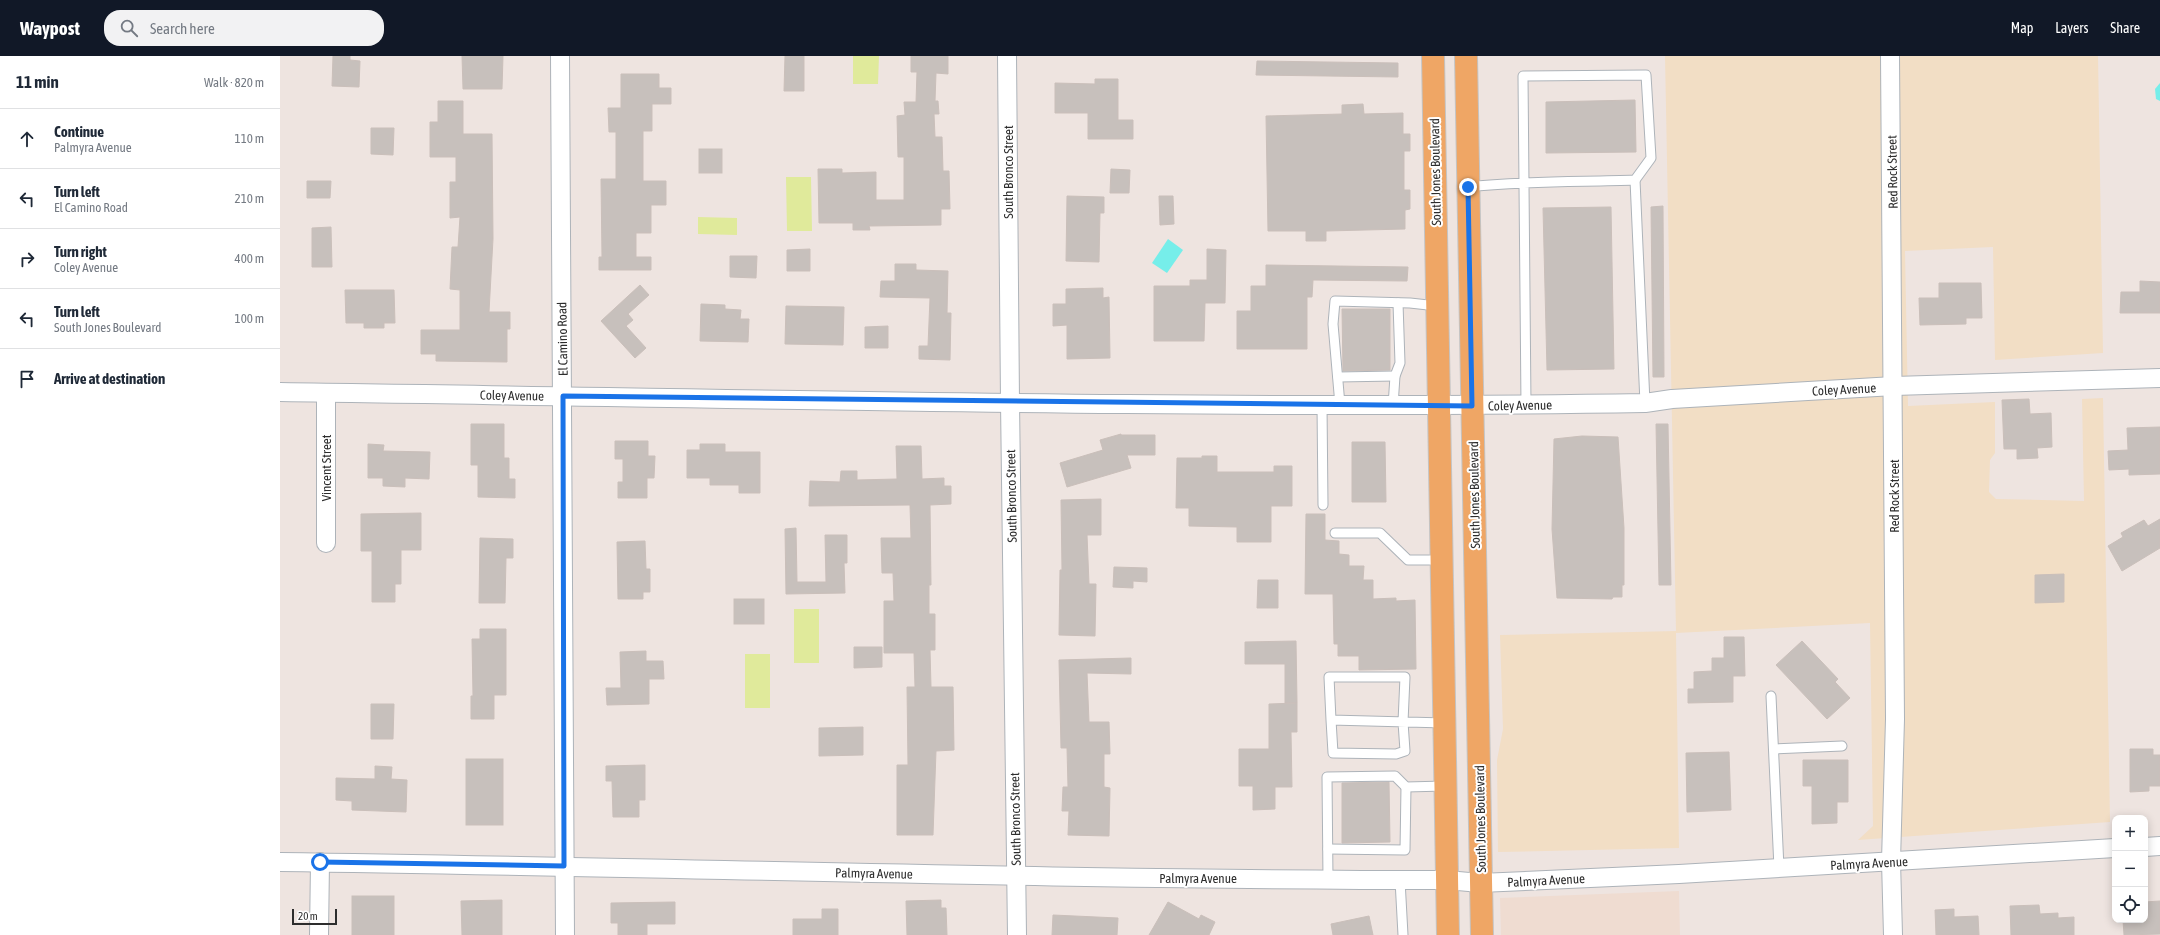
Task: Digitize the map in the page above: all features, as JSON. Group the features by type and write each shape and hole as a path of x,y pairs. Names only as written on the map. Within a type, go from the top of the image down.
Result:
{"main road":[{"name":"South Jones Boulevard","path":"1433,56 1448,935"},
{"name":"South Jones Boulevard","path":"1466,56 1482,935"}],"street":[{"name":"El Camino Road","path":"560,56 565,935"},
{"name":"South Bronco Street","path":"1007,56 1017,935"},
{"name":"Red Rock Street","path":"1890,56 1894,386 1895,719 1891,862 1893,935"},
{"name":"Coley Avenue","path":"280,392 1010,402 1472,406 1645,403 1672,399 1894,386 2160,378"},
{"name":"Vincent Street","path":"326,393 326,543"},
{"path":"2148,847 2160,846"},
{"name":"Palmyra Avenue","path":"280,862 564,866 1016,877 1447,880 1480,883 1891,862 2112,848"},
{"path":"319,935 320,862"}],"lane":[{"path":"1526,405 1523,76 1646,76 1651,158 1635,180 1645,403"},
{"path":"1468,187 1635,180"},
{"path":"1340,405 1333,324 1335,301 1438,306"},
{"path":"1393,406 1395,376 1400,363 1398,303"},
{"path":"1338,377 1395,376"},
{"path":"1322,405 1323,505"},
{"path":"1335,533 1380,533 1408,560 1442,560"},
{"path":"1329,676 1405,677 1403,722 1405,751 1396,754 1333,753 1331,720 1329,676"},
{"path":"1771,696 1780,868"},
{"path":"1331,720 1445,723"},
{"path":"1775,750 1842,746"},
{"path":"1328,849 1405,850 1406,787 1395,776 1327,777 1328,880"},
{"path":"1406,787 1446,786"},
{"path":"1400,880 1404,935"}],"shaded area":[{"path":"1679,891 1680,935 1501,935 1500,898"}],"sand":[{"path":"1665,56 2098,56 2103,353 1995,360 1993,247 1905,251 1908,406 1995,402 1995,453 1990,460 1989,492 1996,499 2084,501 2082,399 2103,398 2110,822 1858,840 1873,826 1870,623 1676,633 1679,848 1498,852 1497,760 1503,729 1500,635 1676,631"}],"green space":[{"path":"853,56 879,56 878,84 853,84"},
{"path":"786,177 811,177 812,231 787,231"},
{"path":"698,217 737,218 737,235 698,234"},
{"path":"794,609 819,609 819,663 794,663"},
{"path":"745,654 770,654 770,708 745,708"}],"water":[{"path":"2160,83 2160,101 2156,99 2155,89"},
{"path":"1168,239 1183,250 1167,273 1152,263"}],"building":[{"path":"333,56 350,56 350,60 360,61 359,87 332,86"},
{"path":"462,56 503,56 502,89 463,89"},
{"path":"785,56 804,56 804,91 784,91"},
{"path":"911,56 948,56 948,74 936,73 935,101 938,101 939,114 934,114 935,137 942,137 943,171 949,171 950,209 941,209 941,225 869,226 870,230 853,230 853,223 819,223 818,169 842,169 842,173 876,172 876,200 904,200 904,157 898,157 897,116 905,115 904,102 916,102 917,72 911,72"},
{"path":"1257,61 1398,63 1398,77 1256,75"},
{"path":"621,74 659,74 659,88 671,88 671,104 652,104 652,131 643,131 643,181 666,181 666,205 651,205 651,233 636,233 636,257 651,257 651,270 599,270 599,257 602,257 601,179 616,179 616,132 609,132 608,108 621,108"},
{"path":"1095,79 1118,79 1118,120 1133,120 1133,139 1088,139 1088,113 1055,113 1055,83 1095,84"},
{"path":"1635,100 1636,152 1546,153 1546,102"},
{"path":"438,101 463,101 463,134 492,134 493,239 489,312 510,312 510,329 507,329 507,362 436,361 436,354 421,354 421,330 460,330 460,290 450,289 452,247 458,247 460,217 450,218 450,182 456,182 456,157 430,157 430,122 438,122"},
{"path":"1363,104 1364,114 1403,113 1403,134 1410,134 1410,151 1404,151 1404,190 1410,190 1410,209 1405,210 1405,229 1326,231 1326,241 1306,241 1306,231 1268,231 1266,116 1342,114 1342,105"},
{"path":"371,128 394,128 393,155 371,154"},
{"path":"699,149 722,149 722,173 699,173"},
{"path":"1111,169 1130,170 1129,193 1110,193"},
{"path":"307,181 331,181 330,198 307,198"},
{"path":"1067,196 1104,197 1104,213 1100,213 1099,262 1066,261"},
{"path":"1159,196 1173,196 1174,224 1160,225"},
{"path":"1663,206 1664,377 1653,377 1651,207"},
{"path":"1611,207 1614,369 1547,370 1543,208"},
{"path":"331,227 332,267 312,267 312,228"},
{"path":"810,249 810,271 787,271 787,250"},
{"path":"1207,249 1226,250 1225,303 1205,303 1204,341 1154,341 1154,286 1190,286 1190,280 1207,280"},
{"path":"730,256 757,256 756,278 730,277"},
{"path":"895,264 916,264 916,270 948,271 947,313 951,313 950,360 919,359 919,346 928,346 930,298 880,297 881,281 895,281"},
{"path":"1266,265 1408,267 1407,281 1313,280 1312,297 1307,297 1307,349 1237,349 1237,311 1251,311 1251,286 1266,286"},
{"path":"2140,281 2160,282 2160,313 2120,313 2121,292 2140,292"},
{"path":"1939,283 1981,283 1982,318 1966,318 1966,324 1920,325 1919,298 1939,298"},
{"path":"640,285 649,295 628,314 633,320 626,326 646,348 635,358 601,321"},
{"path":"1103,288 1103,298 1109,297 1110,358 1067,359 1067,325 1053,326 1053,304 1066,304 1066,289"},
{"path":"345,290 394,290 395,323 384,323 384,328 364,328 364,323 346,323"},
{"path":"701,304 725,305 725,309 741,310 740,319 749,319 748,342 700,341"},
{"path":"786,306 844,307 843,345 785,344"},
{"path":"1342,309 1390,309 1390,370 1343,371"},
{"path":"888,326 888,348 865,348 865,327"},
{"path":"2029,399 2030,414 2051,413 2052,447 2037,448 2038,458 2017,459 2017,449 2004,449 2002,400"},
{"path":"471,424 504,424 504,458 509,458 509,479 515,479 515,498 478,497 478,465 471,465"},
{"path":"1656,424 1668,424 1671,585 1659,585"},
{"path":"2160,427 2160,474 2129,475 2129,469 2109,470 2108,451 2128,450 2127,428"},
{"path":"1121,434 1155,435 1155,455 1127,455 1131,468 1067,487 1060,463 1103,450 1100,440"},
{"path":"1582,436 1618,437 1624,528 1624,585 1622,585 1622,597 1613,597 1612,599 1557,598 1552,529 1554,439"},
{"path":"615,441 648,441 648,456 655,456 654,478 647,478 647,498 618,498 618,482 623,482 623,459 615,459"},
{"path":"1352,442 1385,442 1386,502 1352,502"},
{"path":"368,444 384,445 383,451 430,452 429,479 405,478 405,487 383,486 383,478 368,478"},
{"path":"700,444 725,444 725,452 760,452 760,493 739,493 739,485 710,485 710,478 687,478 687,450 700,450"},
{"path":"896,446 921,446 922,479 944,478 944,486 951,486 951,504 930,505 931,585 929,585 929,614 935,614 935,650 930,650 931,687 953,687 954,750 936,751 933,835 897,835 897,765 908,765 907,687 915,687 914,653 884,653 884,601 894,601 893,573 882,573 881,538 911,538 910,505 809,506 810,481 840,482 841,471 857,471 857,480 897,479"},
{"path":"1202,456 1217,456 1217,472 1274,472 1274,466 1292,466 1292,506 1271,506 1271,542 1237,542 1237,527 1189,526 1189,508 1176,508 1177,458 1202,458"},
{"path":"1101,499 1101,535 1087,535 1089,584 1096,584 1095,636 1059,635 1060,570 1062,570 1061,500"},
{"path":"421,513 421,550 401,550 401,584 395,584 395,602 372,602 372,551 361,551 361,514"},
{"path":"1306,514 1325,514 1325,540 1339,541 1339,554 1349,555 1349,566 1364,566 1363,580 1373,580 1373,599 1396,598 1396,601 1415,600 1416,669 1359,670 1359,656 1338,656 1338,644 1334,644 1333,594 1305,594"},
{"path":"2160,519 2160,548 2122,571 2108,546 2123,537 2121,533 2144,520 2148,526"},
{"path":"796,528 797,582 826,582 825,535 847,535 847,563 844,563 845,593 786,594 785,529"},
{"path":"480,538 513,539 513,558 506,558 505,603 479,603"},
{"path":"645,541 646,569 650,569 650,592 643,592 643,599 618,599 617,542"},
{"path":"1114,567 1147,568 1147,582 1133,581 1133,588 1113,587"},
{"path":"2064,574 2064,602 2035,603 2035,575"},
{"path":"1258,580 1278,580 1278,608 1257,608"},
{"path":"734,599 764,599 764,624 734,624"},
{"path":"480,629 506,629 506,695 494,695 494,719 471,719 471,696 473,696 472,639 480,639"},
{"path":"1724,637 1744,637 1745,676 1733,676 1733,702 1688,703 1688,689 1694,689 1694,672 1712,671 1712,658 1724,658"},
{"path":"1296,641 1297,703 1285,703 1285,664 1245,664 1245,642"},
{"path":"1802,641 1838,679 1835,682 1850,698 1827,719 1776,665"},
{"path":"854,647 882,647 882,667 854,668"},
{"path":"646,651 646,661 663,661 664,679 649,679 649,704 607,705 606,688 621,688 620,652"},
{"path":"1131,658 1131,674 1087,673 1089,722 1109,722 1110,754 1104,754 1104,787 1110,788 1109,836 1068,835 1069,811 1062,811 1063,787 1068,787 1067,748 1061,748 1059,660"},
{"path":"1297,703 1297,732 1291,732 1292,787 1275,787 1275,809 1253,810 1253,786 1239,786 1239,749 1269,749 1269,704"},
{"path":"371,704 394,704 393,739 371,739"},
{"path":"863,727 863,755 819,756 819,728"},
{"path":"2130,749 2153,749 2153,755 2160,755 2160,786 2149,786 2149,791 2130,792"},
{"path":"1729,752 1731,810 1687,812 1686,753"},
{"path":"466,759 503,759 503,825 466,825"},
{"path":"1803,760 1848,760 1848,802 1837,802 1837,823 1812,824 1812,786 1803,786"},
{"path":"645,765 645,800 639,800 639,817 613,817 612,781 606,781 606,766"},
{"path":"375,766 392,767 391,779 407,780 406,812 352,810 352,801 336,800 336,778 375,779"},
{"path":"1389,782 1390,842 1342,843 1342,783"},
{"path":"352,896 394,896 394,935 352,935"},
{"path":"502,900 502,935 462,935 461,901"},
{"path":"941,900 941,908 946,908 947,935 907,935 906,901"},
{"path":"2160,901 2160,934 2124,935 2123,923 2148,923 2148,902"},
{"path":"675,902 675,924 647,924 647,935 618,935 618,923 611,923 611,903"},
{"path":"1168,902 1199,919 1201,915 1215,922 1209,935 1149,935"},
{"path":"2039,905 2040,914 2058,913 2058,918 2074,917 2074,935 2011,935 2010,906"},
{"path":"822,909 838,909 838,935 793,935 793,919 822,919"},
{"path":"1954,909 1954,917 1978,916 1979,935 1936,935 1935,910"},
{"path":"1053,915 1118,918 1117,935 1052,935"},
{"path":"1369,916 1373,935 1333,935 1331,924"}],"route":[{"path":"320,862 564,866 563,396 1472,406 1468,187"}]}
